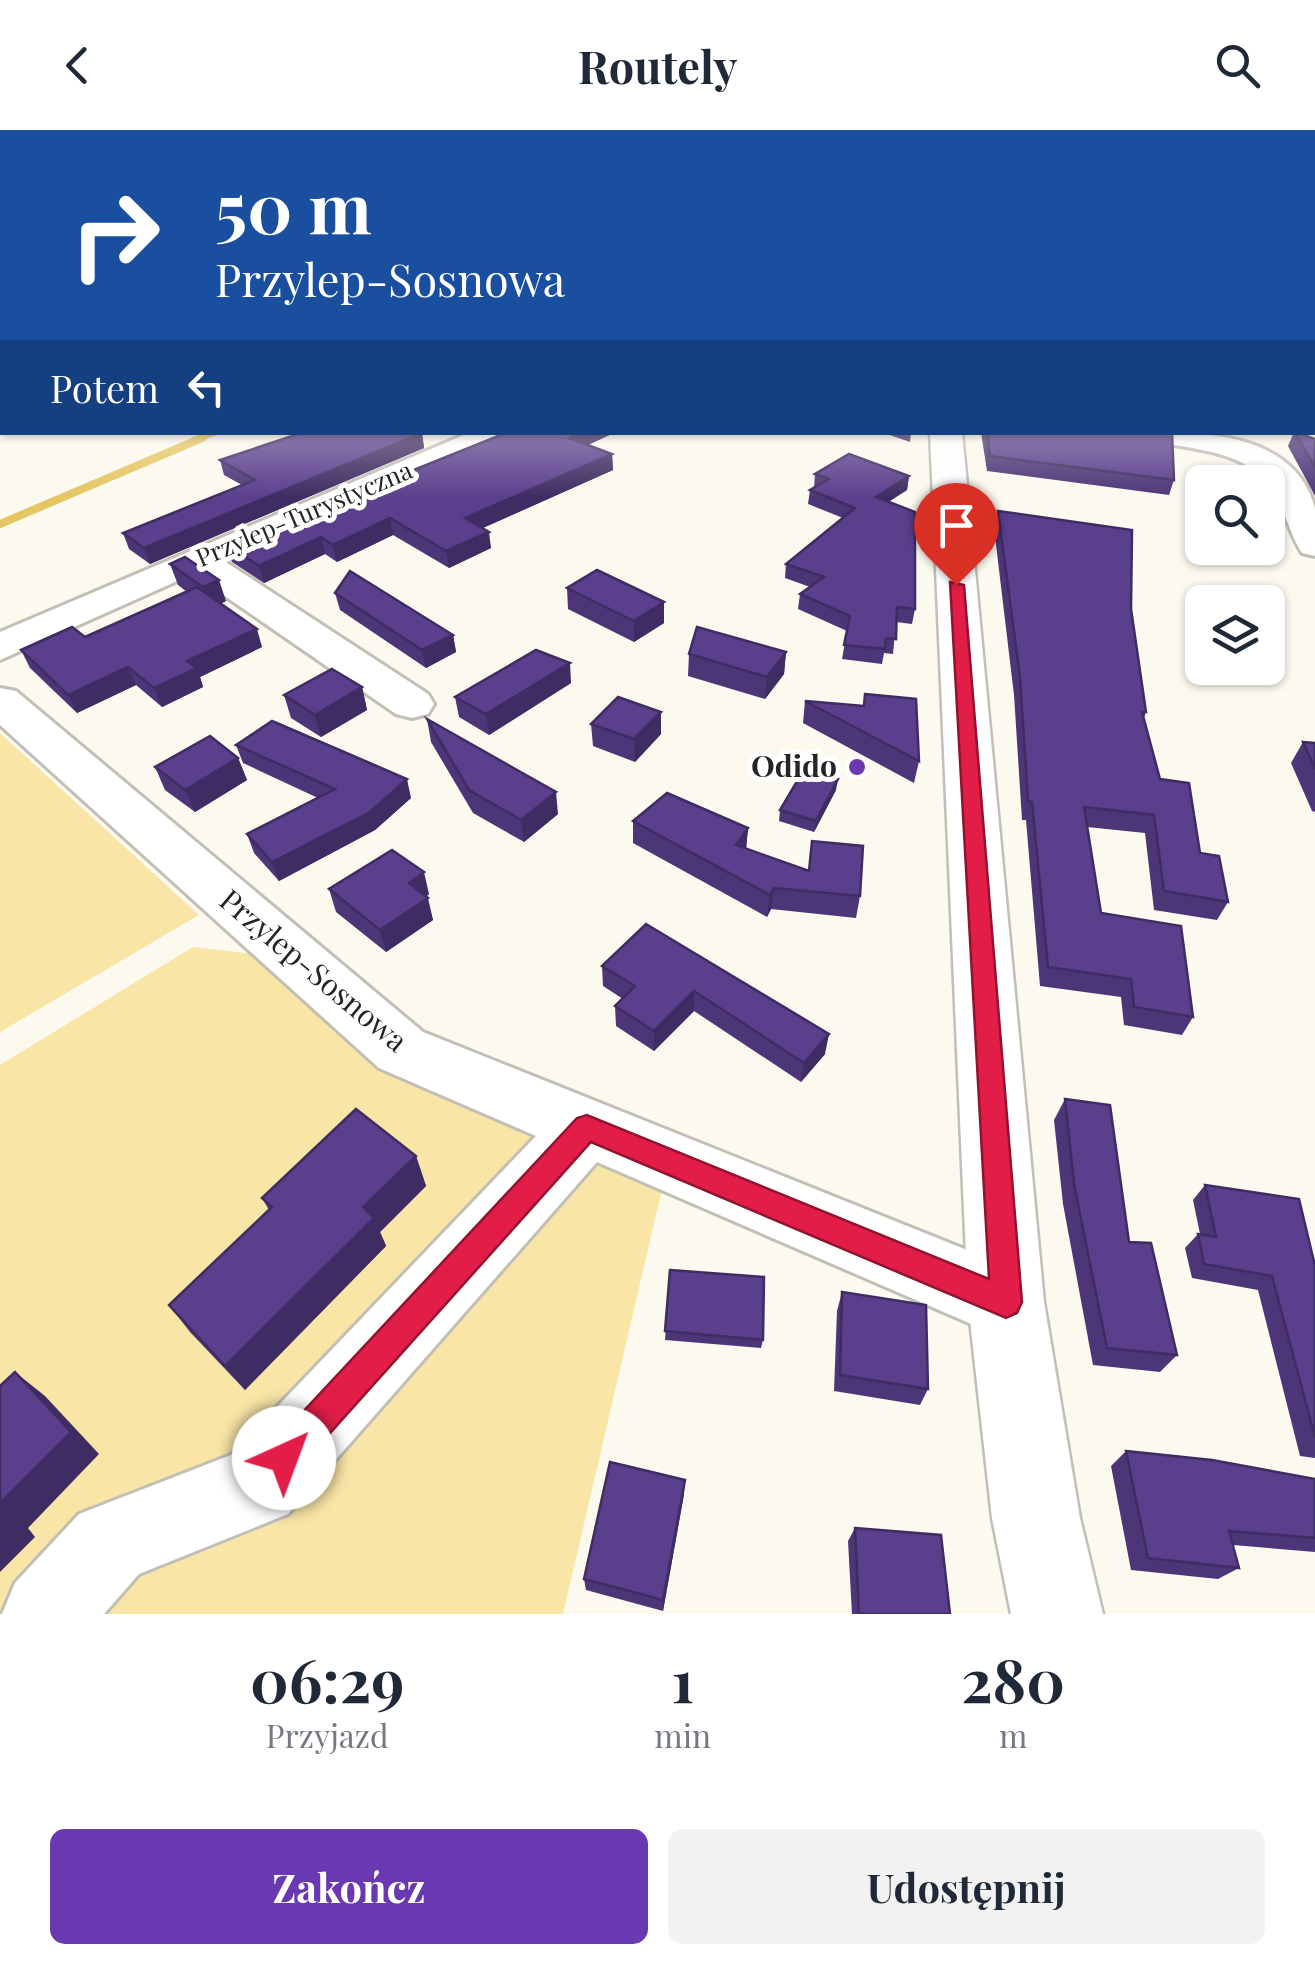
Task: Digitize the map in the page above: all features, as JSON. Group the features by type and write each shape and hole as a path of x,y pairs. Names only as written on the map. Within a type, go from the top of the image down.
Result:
{"main road":[{"path":"946,435 1006,1302 1036,1518 1057,1614"}],"street":[{"name":"Przylep-Turystyczna","path":"0,647 196,559 493,435"},
{"path":"1171,435 1211,442 1261,465"},
{"path":"1285,475 1315,486"},
{"path":"1285,489 1315,544"},
{"path":"196,559 412,704"},
{"name":"Przylep-Sosnowa","path":"0,701 401,1050 1006,1302"},
{"path":"46,1614 110,1544 259,1485 587,1127"}],"shaded area":[{"path":"0,733 199,915 0,1032"},
{"path":"193,947 253,954 424,1081 662,1189 563,1614 0,1614 0,1065"}],"building":[{"path":"295,435 417,435 144,548 123,533 255,480 220,460"},
{"path":"501,435 575,435 569,438 612,454 465,518 489,532 446,551 390,518 333,545 321,537 259,566 227,545"},
{"path":"987,435 1172,435 1174,480 990,456"},
{"path":"1297,435 1315,439 1315,468"},
{"path":"849,454 909,476 876,497 915,512 915,609 897,607 896,639 886,638 885,649 844,645 850,616 800,594 824,577 786,564 855,508 810,490 829,479 815,474"},
{"path":"998,511 1132,530 1131,609 1146,712 1142,712 1160,779 1189,783 1200,853 1219,856 1228,902 1164,891 1154,815 1084,807 1101,913 1181,926 1193,1017 1134,1007 1131,979 1048,967 1032,802 1028,801 1020,677"},
{"path":"185,557 219,580 203,587 170,564"},
{"path":"597,570 664,602 634,621 567,588"},
{"path":"350,571 453,635 422,650 335,593"},
{"path":"197,587 257,629 187,661 197,668 154,688 128,667 68,695 21,650 72,627 85,637"},
{"path":"697,627 786,652 767,677 689,654"},
{"path":"536,650 570,663 486,714 455,697"},
{"path":"332,669 362,687 315,715 284,695"},
{"path":"865,694 916,699 919,761 805,701 864,706"},
{"path":"618,697 661,712 634,739 591,724"},
{"path":"427,719 556,792 521,820 469,790"},
{"path":"272,721 407,779 370,812 272,862 247,834 335,789 236,745"},
{"path":"210,736 238,758 185,790 155,767"},
{"path":"1303,742 1315,743 1315,769"},
{"path":"806,766 838,779 816,821 780,810"},
{"path":"667,793 748,828 736,845 809,871 812,841 863,846 860,896 774,888 770,895 633,821"},
{"path":"392,850 424,872 409,883 428,898 380,930 329,889"},
{"path":"646,924 829,1034 804,1063 694,991 654,1031 615,1006 635,986 602,966"},
{"path":"1065,1099 1110,1105 1129,1242 1151,1243 1177,1355 1107,1348 1074,1184"},
{"path":"356,1109 416,1156 363,1207 374,1218 225,1366 169,1305 272,1207 262,1198"},
{"path":"1205,1185 1299,1199 1315,1266 1315,1437 1272,1276 1204,1264 1198,1234 1216,1237"},
{"path":"670,1270 764,1277 763,1340 665,1331"},
{"path":"842,1292 926,1305 928,1389 840,1375"},
{"path":"15,1372 71,1432 0,1503 0,1386"},
{"path":"1126,1451 1212,1460 1315,1479 1315,1538 1229,1531 1239,1568 1148,1558"},
{"path":"610,1462 685,1480 663,1600 584,1579"},
{"path":"855,1528 941,1535 950,1614 859,1614"}],"waterway":[{"path":"196,440 208,435"},
{"path":"0,524 202,438"}],"place":[{"name":"Odido","path":"857,767"}],"route":[{"path":"284,1458 587,1127 1006,1302 956,585"}]}
